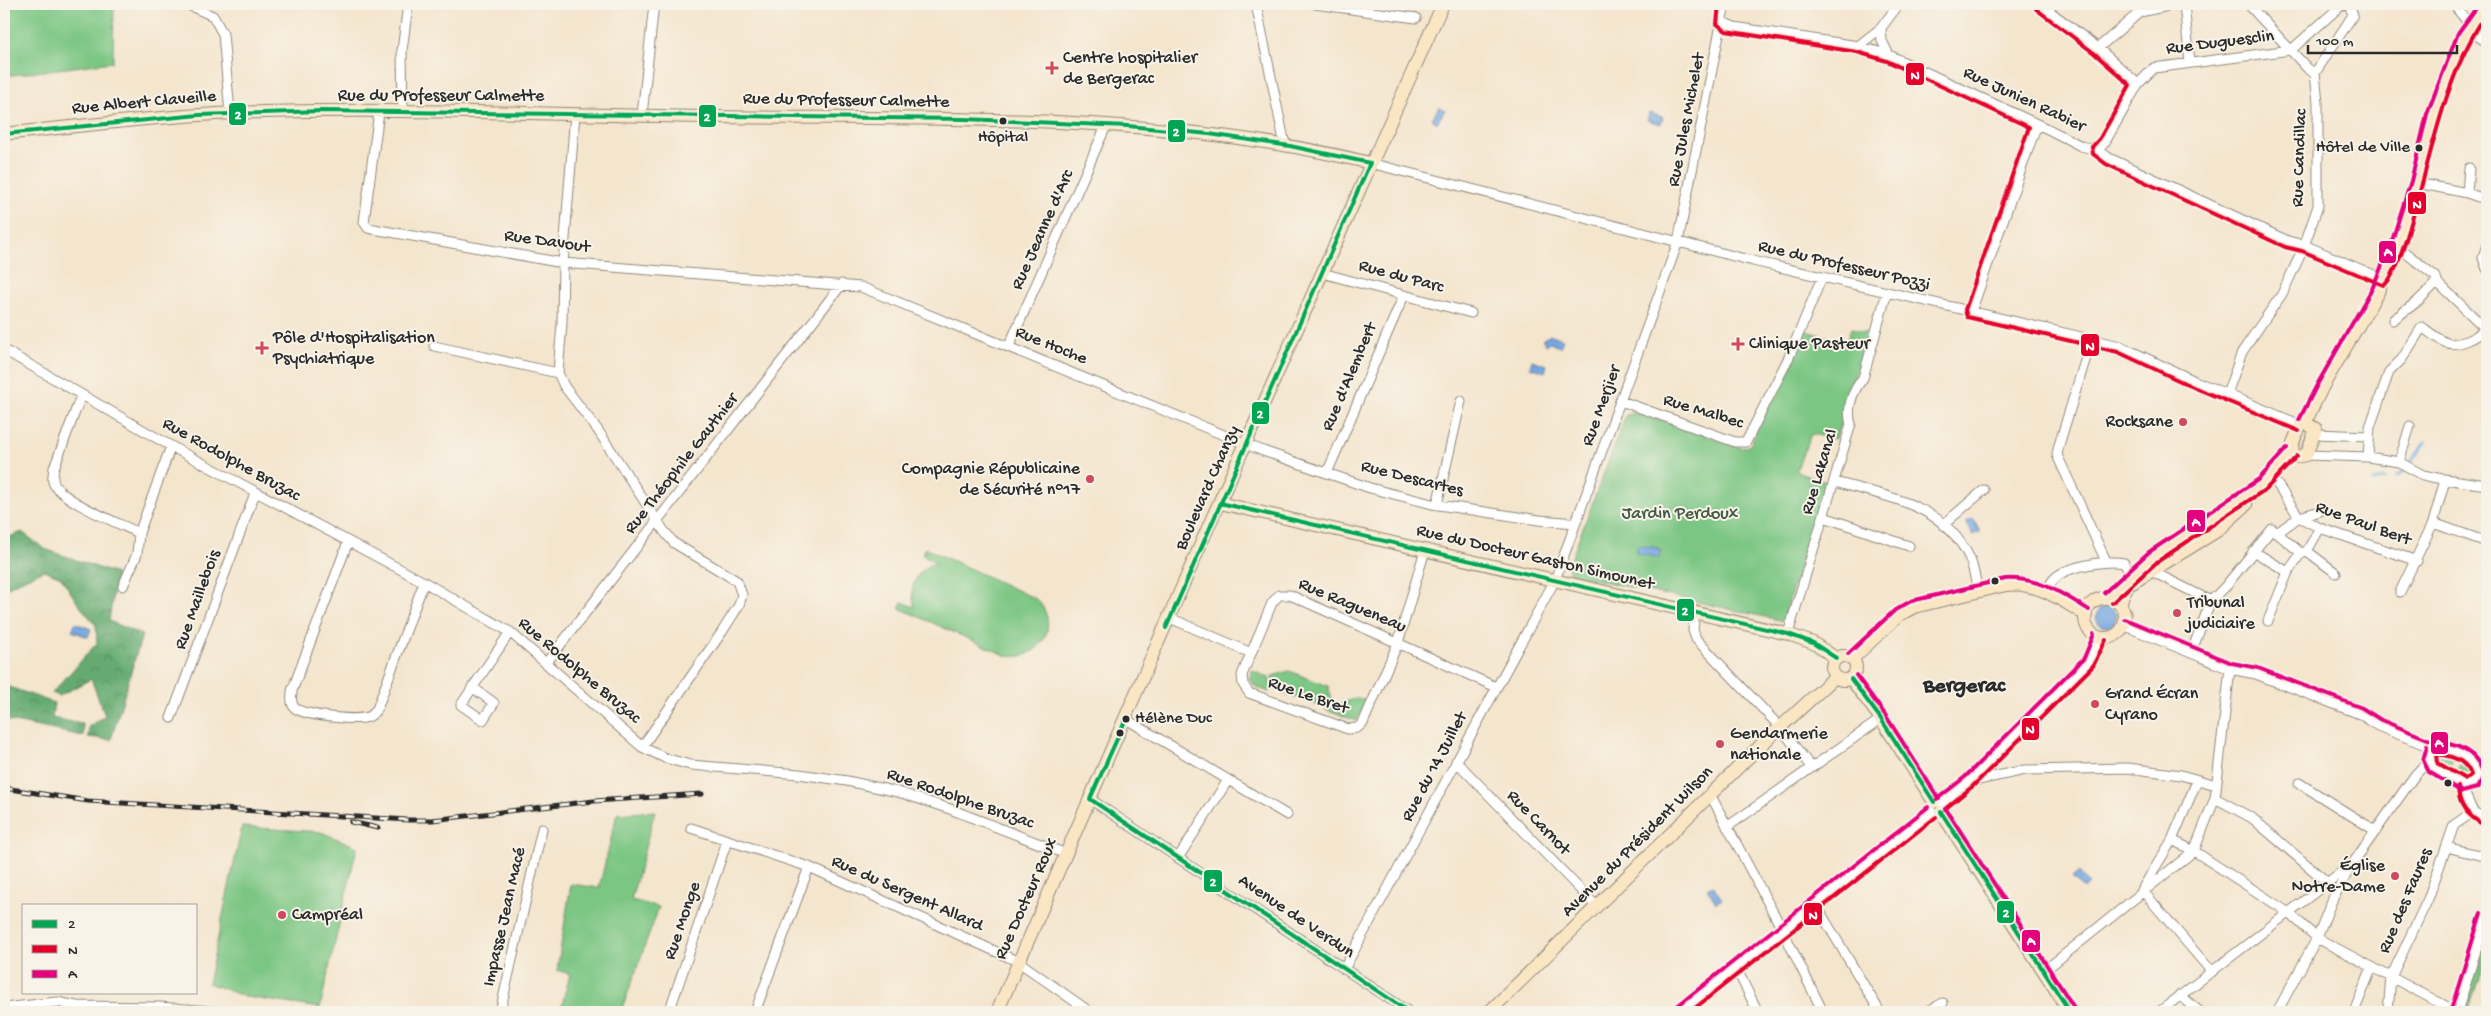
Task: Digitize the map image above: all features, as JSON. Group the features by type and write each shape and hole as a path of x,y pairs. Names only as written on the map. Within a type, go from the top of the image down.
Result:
{"main road":[{"name":"Boulevard Chanzy","path":"1090,800 1370,163 1443,4"},
{"path":"2298,455 2291,447 2323,386 2378,292 2417,183 2433,116 2469,27 2486,4"},
{"name":"Rue Albert Claveille","path":"4,134 230,114 318,112"},
{"name":"Rue du Professeur Calmette","path":"318,112 986,121 1106,126 1175,130 1285,144 1370,163"},
{"path":"2120,605 2124,592 2129,585 2217,531 2238,510 2277,484 2316,434 2316,429 2313,426 2303,424"},
{"path":"2108,598 2120,605 2124,614 2124,625 2116,634 2100,637 2087,626 2088,609 2096,600 2108,598 2121,590 2132,576 2154,556 2271,478 2298,455"},
{"name":"Rue du Docteur Gaston Simounet","path":"1220,503 1788,634 1813,643 1836,658"},
{"path":"1852,659 1899,615 1914,607 1978,591 2018,583 2088,609"},
{"path":"1844,656 1852,659 1856,669 1851,679 1842,681 1835,677 1831,667 1836,658 1844,656"},
{"name":"Avenue du Président Wilson","path":"1489,1012 1780,727 1835,677"},
{"path":"1851,679 1882,719 1937,808 2070,1012"},
{"name":"Rue Docteur Roux","path":"997,1012 1090,800"}],"street":[{"path":"186,4 213,16 223,34 230,114"},
{"path":"403,112 402,51 408,4"},
{"path":"642,115 654,4"},
{"path":"1256,4 1285,144"},
{"path":"1314,4 1416,18"},
{"name":"Rue Jules Michelet","path":"1678,242 1723,22 1725,4"},
{"path":"1858,46 1881,28 1900,4"},
{"path":"2040,4 2098,48 2138,84"},
{"path":"2098,48 2140,12 2177,4"},
{"path":"2184,4 2190,63"},
{"path":"2248,4 2308,69 2315,73 2353,15 2349,4"},
{"name":"Rue Duguesclin","path":"2098,150 2105,142 2138,84 2154,68 2290,50 2343,4"},
{"path":"2453,4 2469,27 2487,42"},
{"name":"Rue Junien Rabier","path":"1723,22 1734,27 1858,46 1889,55 2081,146 2098,150 2109,158 2293,243 2304,245 2383,279"},
{"path":"1881,28 1882,41 1889,55"},
{"name":"Rue Candillac","path":"2228,394 2242,352 2282,294 2304,245 2318,206 2318,103 2315,73"},
{"name":"Rue Davout","path":"379,112 364,222 368,228 563,263 748,279 842,284"},
{"path":"575,114 563,263 562,323 558,373 564,386 597,429 674,543 737,582 742,594 739,605 722,632 642,746"},
{"path":"1971,312 2038,124"},
{"name":"Rue Jeanne d'Arc","path":"1009,346 1106,126"},
{"name":"Rue du Professeur Pozzi","path":"1370,163 1678,242 2128,348 2228,394 2303,424"},
{"path":"2467,193 2469,168"},
{"path":"2417,183 2467,193 2487,200"},
{"name":"Rue Merjier","path":"1555,580 1678,242"},
{"path":"2487,244 2483,258 2487,269"},
{"path":"2368,457 2369,436 2389,372 2402,359 2422,327 2447,343 2461,342 2483,332 2437,282 2436,277 2403,249 2396,246"},
{"name":"Rue du Parc","path":"1322,273 1471,313"},
{"name":"Rue Malbec","path":"1621,402 1735,442 1743,443 1749,439 1796,340 1822,277"},
{"path":"2392,320 2418,301 2437,282"},
{"name":"Rue Hoche","path":"842,284 862,287 1247,443"},
{"name":"Rue Théophile Gauthier","path":"547,662 842,284"},
{"name":"Rue Lakanal","path":"1788,634 1851,424 1848,413 1854,389 1863,378 1887,292"},
{"name":"Rue d'Alembert","path":"1327,473 1404,295"},
{"path":"2092,338 2057,456 2106,562"},
{"path":"434,346 558,373"},
{"name":"Rue Rodolphe Bruzac","path":"4,350 255,493 424,582 510,632 642,746 665,758 690,765 799,774 847,781 898,792 950,809 1066,854"},
{"path":"82,396 54,468 52,478 55,486 83,506 139,532"},
{"path":"1437,505 1461,401"},
{"path":"2399,462 2410,426"},
{"path":"2316,434 2369,436"},
{"name":"Rue Descartes","path":"1247,443 1380,491 1437,505 1538,520 1576,523"},
{"path":"123,586 136,554 139,532 171,446"},
{"path":"2298,455 2368,457 2399,462 2423,474 2445,480 2487,485"},
{"path":"2400,592 2417,562 2433,523 2445,480"},
{"path":"1835,482 1916,505 1943,525 1955,536 1970,558 1978,591"},
{"path":"2277,484 2299,517"},
{"path":"1943,525 1984,490"},
{"name":"Rue Maillebois","path":"171,718 255,493"},
{"path":"2277,533 2299,517 2320,511"},
{"path":"1824,516 1909,546"},
{"name":"Rue Paul Bert","path":"2299,517 2320,528 2417,562"},
{"path":"2433,523 2487,542"},
{"path":"2268,621 2288,572 2315,539 2320,528"},
{"path":"2191,653 2210,600 2224,588 2272,529 2336,573"},
{"path":"348,542 292,691 291,700 294,707 301,712 359,718 367,718 372,714 376,709 424,582"},
{"name":"Rue Le Bret","path":"1251,653 1242,675 1243,684 1249,693 1348,729 1357,728 1364,723 1398,643 1425,550"},
{"path":"2253,551 2288,572"},
{"path":"2046,592 2055,578 2067,571 2106,562 2124,563 2132,576"},
{"path":"2153,572 2210,600"},
{"name":"Rue du 14 Juillet","path":"1344,969 1555,580"},
{"name":"Rue Ragueneau","path":"1251,653 1272,603 1279,595 1290,595 1496,687"},
{"path":"1695,612 1693,630 1696,639 1780,727 1811,767"},
{"path":"1170,618 1251,653"},
{"path":"2124,625 2230,669 2256,674 2360,714 2378,726 2433,748 2446,748 2470,758 2483,776 2473,783 2464,786 2433,767 2429,760"},
{"path":"472,687 510,632"},
{"path":"1680,1012 1969,782 2088,662 2100,637"},
{"path":"2044,971 2142,890 2194,851 2215,798 2230,669"},
{"path":"1126,719 1287,815"},
{"path":"1728,827 1882,719"},
{"path":"2280,1011 2317,938 2332,898 2353,864 2415,775 2429,760 2433,748"},
{"name":"Rue Carnot","path":"1456,761 1597,907"},
{"path":"1969,782 2025,770 2128,768 2181,775 2216,785"},
{"path":"1178,858 1228,780"},
{"path":"2142,890 2172,840 2197,781"},
{"path":"2299,783 2376,831"},
{"path":"2464,786 2464,792 2473,812 2487,819"},
{"path":"1711,796 1784,931 1823,1012"},
{"path":"2215,798 2252,818 2328,882"},
{"name":"Avenue de Verdun","path":"1090,800 1408,1012"},
{"name":"Rue des Faures","path":"2388,1012 2391,977 2428,899 2454,825 2473,812"},
{"name":"Rue du Sergent Allard","path":"692,828 809,867 1019,962 1090,1012"},
{"name":"Impasse Jean Macé","path":"500,1012 542,829"},
{"path":"2172,840 2194,851 2289,913 2317,938 2457,1012 2487,915"},
{"name":"Rue Monge","path":"669,1012 727,841"},
{"path":"2446,847 2487,857"},
{"path":"2159,1012 2353,864"},
{"path":"755,1012 809,867"},
{"path":"2142,890 2212,972"},
{"path":"1816,905 1880,1012"},
{"path":"2354,1012 2372,967"},
{"path":"1736,968 1758,1012"},
{"path":"2180,995 2200,1012"},
{"path":"4,1008 57,1002 76,1006 160,1007 222,1012"},
{"path":"1926,1012 1943,1003"}],"green space":[{"path":"4,4 114,4 113,62 4,76"},
{"name":"Jardin Perdoux","path":"1851,328 1870,334 1862,364 1855,374 1836,439 1811,434 1796,471 1829,483 1810,532 1783,621 1571,574 1568,567 1626,415 1639,412 1742,448 1750,445 1804,330 1846,343"},
{"path":"22,532 45,549 116,574 109,621 142,635 111,740 88,737 89,726 105,716 91,679 59,696 52,693 97,643 96,625 78,604 61,577 44,570 4,589 4,539"},
{"path":"925,548 1036,599 1044,609 1047,619 1044,639 1038,647 1030,653 1019,656 1007,656 899,608 902,602 915,607 913,586 915,580 923,570 936,562 922,555"},
{"path":"1252,670 1269,678 1271,686 1269,692 1256,687 1249,679"},
{"path":"1289,671 1328,686 1332,699 1323,707 1274,689 1272,676"},
{"path":"4,685 54,703 52,718 83,724 83,736 4,720"},
{"path":"1357,698 1366,700 1357,721 1325,709"},
{"path":"2442,753 2453,759 2448,767 2437,759 2437,756"},
{"path":"2461,763 2470,768 2471,774 2469,776 2456,771"},
{"path":"655,811 631,900 659,907 621,1012 560,1012 570,974 557,970 571,884 599,888 617,814"},
{"name":"Campréal","path":"242,827 321,832 357,847 320,1008 246,997 208,983"},
{"path":"2487,925 2487,950 2468,1012 2461,1012"}],"water":[{"path":"1439,107 1445,110 1437,123 1432,119"},
{"path":"1649,113 1663,117 1661,124 1647,120"},
{"path":"1551,335 1563,339 1560,347 1550,343 1546,345 1543,339"},
{"path":"1532,360 1547,365 1545,372 1530,367"},
{"path":"1973,519 1980,532 1973,535 1966,522"},
{"path":"1638,545 1658,548 1661,551 1659,558 1636,553"},
{"path":"2106,607 2113,610 2116,617 2113,624 2106,627 2099,624 2096,617 2099,610"},
{"path":"75,623 91,629 88,637 72,631"},
{"path":"2079,872 2089,884 2083,889 2072,878"},
{"path":"1713,885 1722,899 1716,903 1707,888"}],"waterway":[{"path":"2411,462 2426,442"},
{"path":"2397,477 2405,471"},
{"path":"2373,482 2384,480"}],"railway":[{"path":"4,788 88,801 409,820 432,820 594,801 702,794"},
{"path":"351,822 378,828"}],"transit line":[{"name":"N","path":"1719,4 1717,24 1726,31 1857,52 1887,61 2029,127 1965,310 1967,317 2118,352 2193,387 2299,431"},
{"name":"A","path":"2299,420 2372,289 2391,244 2411,181 2427,114 2458,33 2479,4"},
{"name":"N","path":"2036,9 2094,53 2130,85 2100,138 2092,147 2093,154 2106,164 2285,247 2302,251 2383,285 2392,274 2403,250 2447,96 2471,40 2487,13"},
{"name":"2","path":"4,134 199,115 321,111 964,119 1128,126 1209,134 1290,146 1370,163 1166,628"},
{"name":"A","path":"2104,593 2149,552 2259,479 2287,448"},
{"name":"N","path":"2112,603 2157,562 2266,489 2297,456"},
{"name":"2","path":"1220,503 1788,634 1813,643 1836,658"},
{"name":"A","path":"1848,654 1895,610 1911,601 2005,579 2039,583 2059,592 2089,610"},
{"name":"A","path":"2125,619 2232,663 2258,668 2362,708 2381,720 2435,742"},
{"name":"A","path":"1937,799 1965,777 2084,658 2094,634"},
{"name":"N","path":"1945,809 1973,786 2093,666 2106,640"},
{"name":"A","path":"1856,675 1886,716 1939,799"},
{"name":"2","path":"1851,679 1881,719 1934,802"},
{"name":"2","path":"1126,719 1090,799 1409,1012"},
{"name":"A","path":"2427,746 2423,760 2429,772 2462,792 2477,788 2484,776 2477,760 2458,747 2433,742"},
{"name":"N","path":"2437,754 2462,762 2471,775 2465,779 2438,763 2437,754"},
{"name":"N","path":"2458,786 2458,793 2465,810 2484,825"},
{"name":"A","path":"1676,1007 1928,807"},
{"name":"A","path":"1946,809 2075,1009"},
{"name":"2","path":"1941,812 2070,1012"},
{"name":"N","path":"1690,1012 1936,817"},
{"name":"A","path":"2451,1010 2481,913"}],"place":[{"name":"Centre hospitalier de Bergerac","path":"1052,68"},
{"name":"Hôpital","path":"1003,121"},
{"name":"Hôtel de Ville","path":"2419,148"},
{"name":"Clinique Pasteur","path":"1738,344"},
{"name":"Pôle d'Hospitalisation Psychiatrique","path":"262,348"},
{"name":"Rocksane","path":"2183,422"},
{"name":"Compagnie Républicaine de Sécurité n°17","path":"1090,479"},
{"name":"Tribunal judiciaire","path":"2177,613"},
{"name":"Grand Écran Cyrano","path":"2095,704"},
{"name":"Hélène Duc","path":"1126,719"},
{"name":"Gendarmerie nationale","path":"1720,744"},
{"name":"Église Notre-Dame","path":"2395,876"},
{"name":"Campréal","path":"282,915"}],"district":[{"name":"Bergerac","path":"1964,687"}]}
